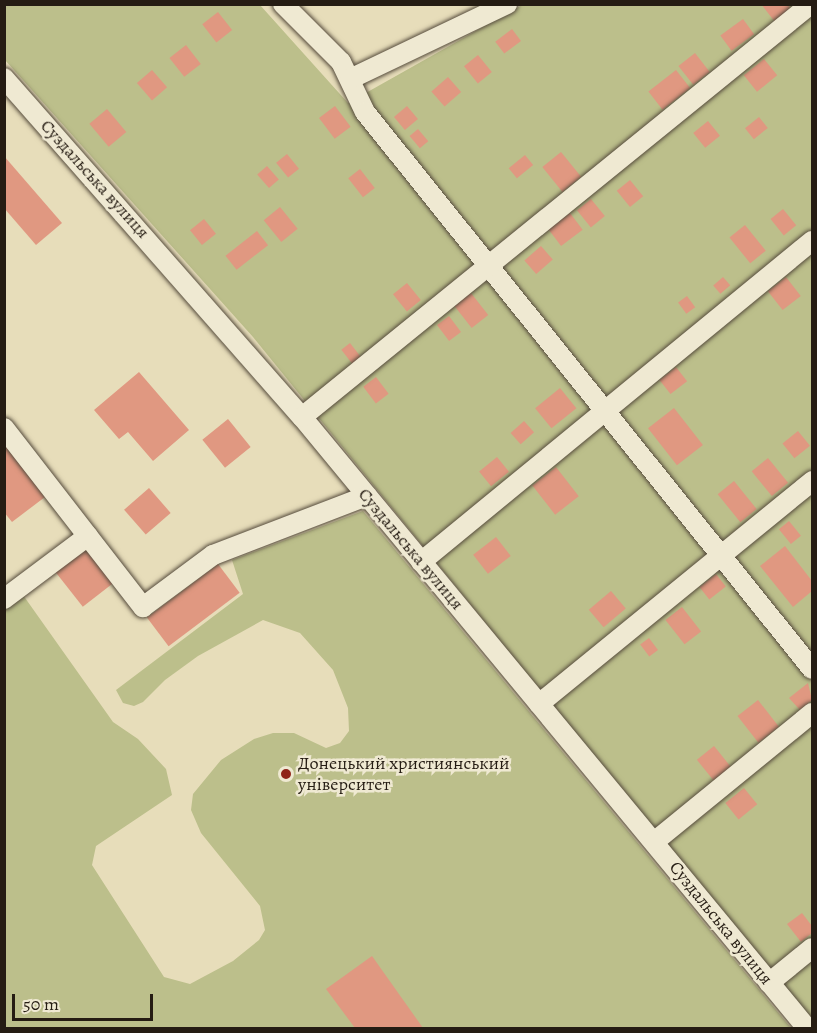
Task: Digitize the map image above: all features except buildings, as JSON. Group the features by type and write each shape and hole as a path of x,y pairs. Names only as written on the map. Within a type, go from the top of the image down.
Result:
{"street":[{"path":"283,4 341,62 365,112 813,669"},
{"path":"350,79 507,4"},
{"path":"302,417 811,4"},
{"name":"Суздальська вулиця","path":"4,78 302,417 807,1029"},
{"path":"421,562 813,242"},
{"path":"4,428 143,607 213,555 367,496"},
{"path":"539,704 813,481"},
{"path":"4,599 88,536"},
{"path":"654,842 813,713"},
{"path":"769,983 813,948"}],"green space":[{"path":"4,5 260,5 348,103 522,5 812,5 812,1025 253,337 5,60"},
{"path":"363,511 791,1028 5,1028 5,609 23,595 113,722 138,739 166,769 172,795 96,846 92,865 164,977 190,984 233,961 259,940 265,930 260,906 201,833 191,810 193,794 221,760 254,739 273,733 294,733 326,748 340,743 349,731 348,708 333,670 300,633 263,620 198,656 165,680 143,702 134,706 123,703 116,690 243,594 232,560"}],"place":[{"name":"Донецький християнський університет","path":"286,774"}]}
